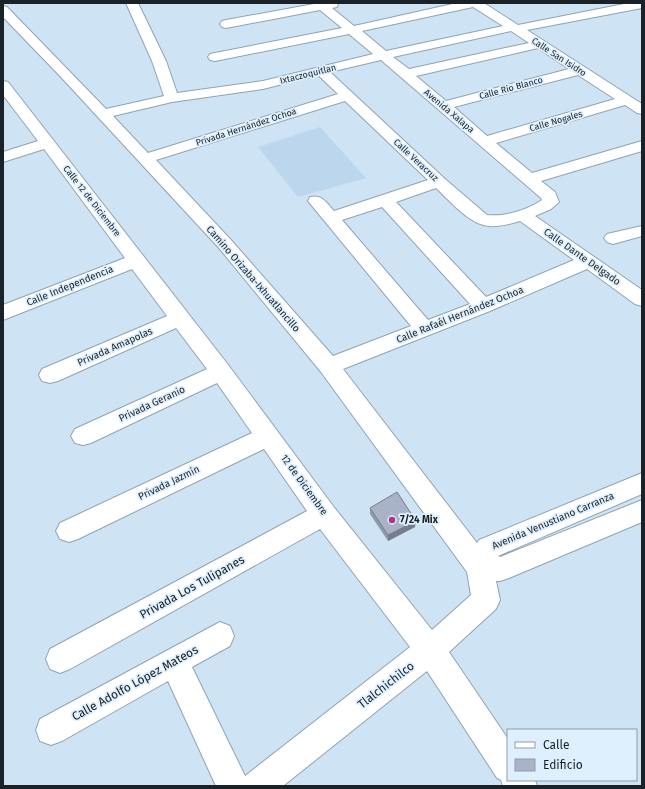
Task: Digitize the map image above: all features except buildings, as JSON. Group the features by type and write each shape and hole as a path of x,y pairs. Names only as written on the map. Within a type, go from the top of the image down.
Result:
{"street":[{"path":"132,3 158,61 172,98"},
{"path":"215,57 351,30 474,3"},
{"name":"Calle San Isidro","path":"474,3 642,110"},
{"path":"226,24 326,4"},
{"name":"Avenida Xalapa","path":"326,4 351,30 384,55 549,196 551,202 522,215"},
{"name":"Ixtaczoquitlan","path":"102,114 172,98 246,88 321,72 384,55 514,28 642,4"},
{"name":"Camino Orizaba-Ixhuatlancillo","path":"3,10 65,73 225,244 330,366 480,568"},
{"path":"406,74 540,44"},
{"name":"Calle Río Blanco","path":"443,106 580,70"},
{"name":"Calle Veracruz","path":"321,72 439,182 484,221 492,222 522,215"},
{"name":"Calle 12 de Diciembre","path":"3,85 180,318"},
{"name":"Privada Hernández Ochoa","path":"144,159 347,96"},
{"name":"Calle Nogales","path":"485,141 627,100"},
{"path":"3,157 48,144"},
{"path":"529,179 642,146"},
{"path":"331,218 386,201 439,182"},
{"path":"316,201 425,329"},
{"path":"386,201 483,306"},
{"name":"Calle Dante Delgado","path":"522,215 642,299"},
{"path":"613,238 642,231"},
{"name":"Calle Independencia","path":"4,311 137,260"},
{"name":"Calle Rafaél Hernández Ochoa","path":"330,366 483,306 589,261"},
{"name":"12 de Diciembre","path":"180,318 324,514 430,650 507,766"},
{"name":"Privada Amapolas","path":"50,375 180,318"},
{"name":"Privada Geranio","path":"83,436 221,372"},
{"name":"Privada Jazmín","path":"69,531 268,436"},
{"name":"Avenida Venustiano Carranza","path":"480,568 488,548 642,483"},
{"path":"480,568 500,569 642,511"},
{"name":"Privada Los Tulipanes","path":"60,659 324,514"},
{"name":"Tlalchichilco","path":"257,786 430,650 486,600 480,568"},
{"name":"Calle Adolfo López Mateos","path":"51,730 220,636"},
{"path":"174,662 233,786"}],"shaded area":[{"path":"320,127 366,178 298,197 258,147"}],"place":[{"name":"7/24 Mix","path":"392,520"}]}
